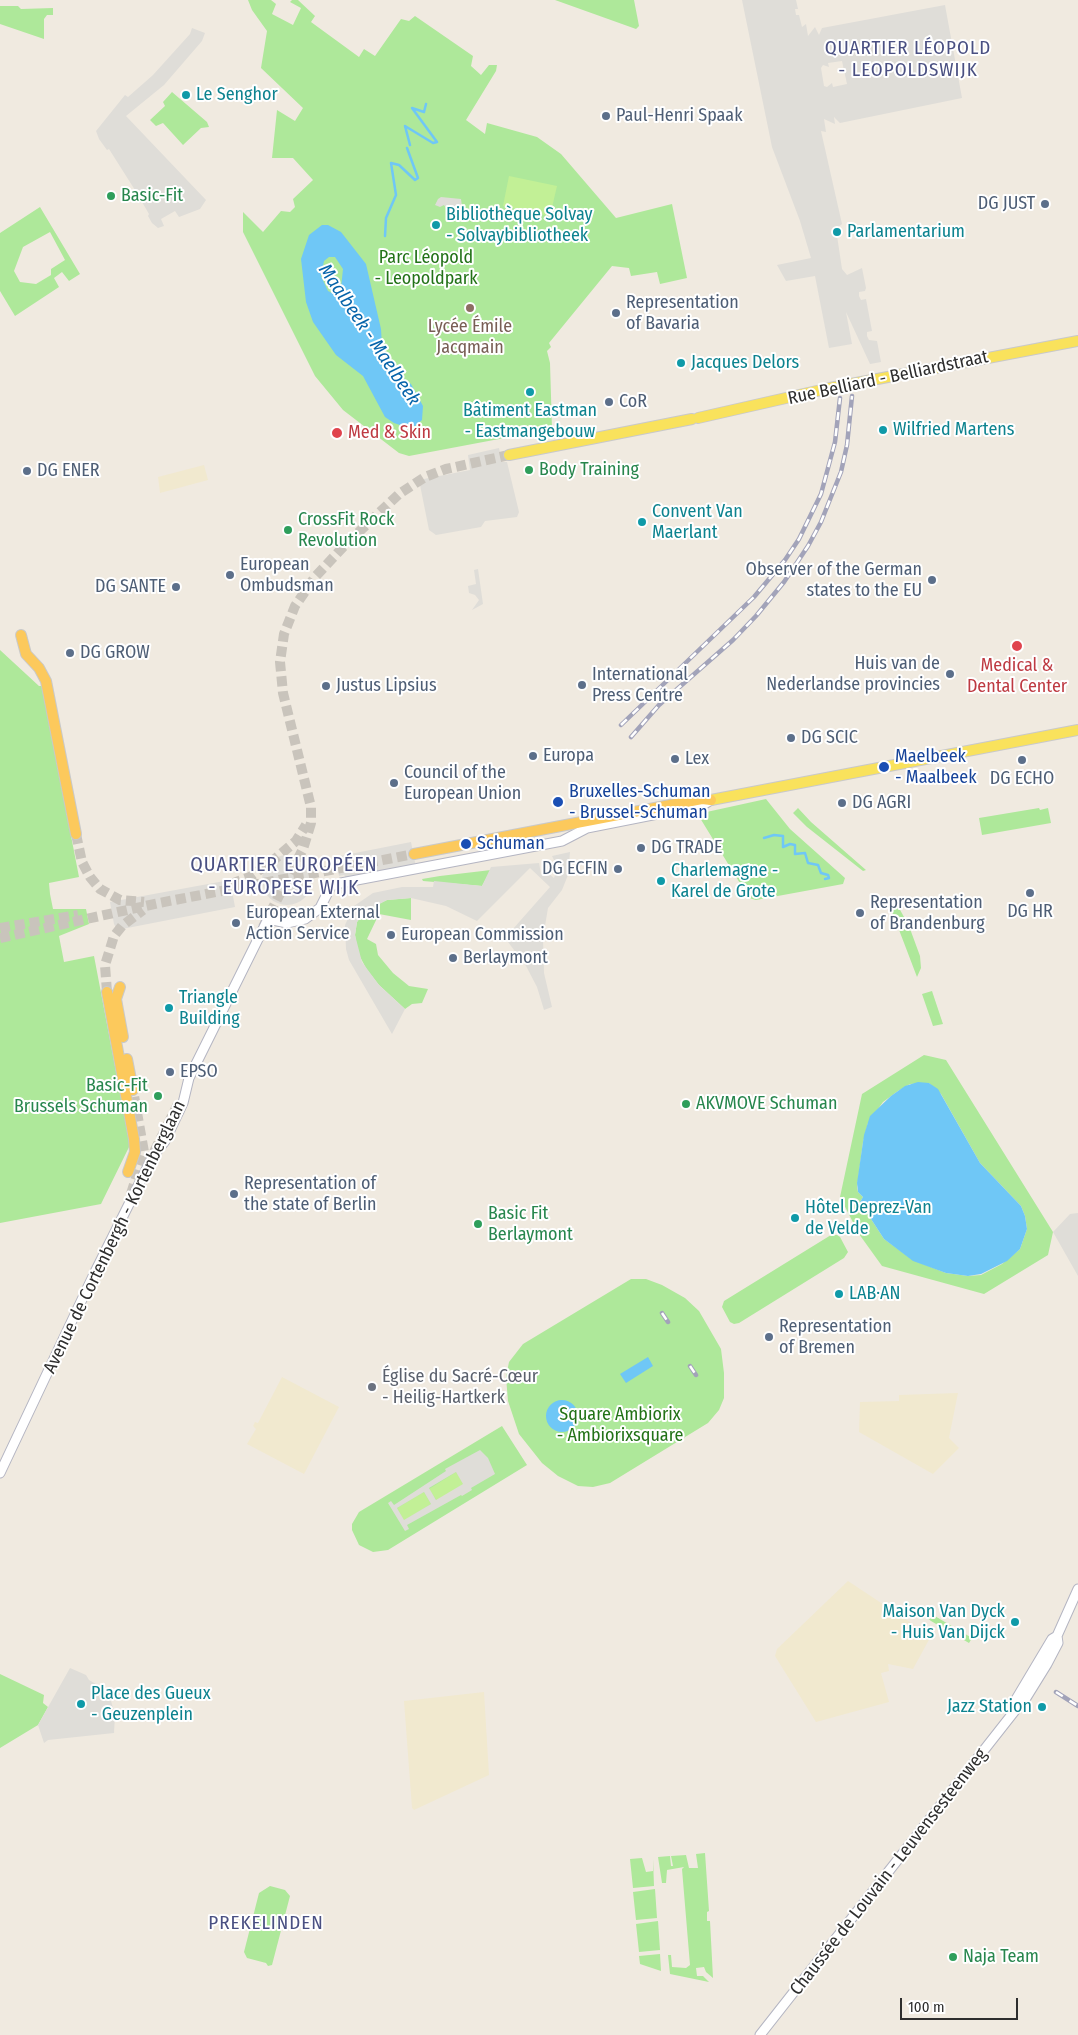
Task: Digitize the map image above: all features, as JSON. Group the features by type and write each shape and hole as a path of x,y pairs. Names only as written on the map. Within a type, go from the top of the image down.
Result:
{"highway":[{"path":"21,635 26,654 39,668 46,681 76,834"},
{"path":"414,854 702,799 711,800"},
{"path":"120,987 116,998 133,1090"},
{"path":"106,992 134,1139 135,1152 128,1172"}],"main road":[{"name":"Rue Belliard - Belliardstraat","path":"509,455 695,418 830,388 1078,340"},
{"path":"711,800 1078,730"},
{"name":"Avenue de Cortenbergh - Kortenberglaan","path":"0,1473 108,1246 183,1103 189,1078 268,919 287,923 305,920 320,908 331,886 541,846 562,841 587,828 703,804 711,800"},
{"name":"Chaussée de Louvain - Leuvensesteenweg","path":"760,2035 1017,1708 1015,1701 1052,1640 1057,1636 1078,1590"}],"shaded area":[{"path":"742,0 796,0 798,9 795,9 796,15 799,15 802,27 806,24 808,36 815,27 819,35 822,28 945,5 962,98 840,123 834,117 835,124 824,119 826,132 821,131 842,224 836,229 842,269 847,275 862,268 866,288 865,291 859,292 859,296 861,300 866,299 872,331 867,332 867,336 869,340 877,341 881,362 870,364 846,312 852,344 829,348 815,276 786,281 777,265 811,258 800,221 772,147","holes":["842,61 847,84 833,87 832,83 827,87 824,86 821,68 823,65 829,67 828,63"]},
{"path":"192,28 205,33 202,41 164,85 126,116 206,200 200,209 179,217 175,211 161,219 164,226 158,228 152,223 142,202 140,203 138,200 140,198 109,149 107,150 99,139 96,131 125,95 128,97 153,75 190,34"},
{"path":"441,197 461,199 463,213 446,208 444,205 440,207 435,205"},
{"path":"499,448 502,462 507,462 519,512 517,517 485,521 481,527 436,535 429,530 420,485 424,479 470,470 468,455"},
{"path":"204,465 208,480 160,493 158,477"},
{"path":"478,569 483,604 472,610 479,600 475,595 469,593 468,586 476,584 474,570"},
{"path":"411,842 416,867 348,880 344,875 339,876 335,857"},
{"path":"570,852 568,875 562,890 548,908 543,938 544,973 552,1007 544,1010 537,987 526,966 505,938 550,887 530,868 477,921 446,906 411,898 387,900 363,913 357,922 355,935 362,962 379,985 405,1009 392,1034 349,960 346,949 345,925 354,906 373,893 402,887 433,887 434,881 482,886 491,867 539,863 541,874 548,873 554,878 558,868 552,856"},
{"path":"282,855 292,855 305,862 312,875 312,885 305,898 292,905 282,905 273,901 266,894 262,885 262,875 266,866 273,859"},
{"path":"230,880 235,907 117,930 114,924 110,902"},
{"path":"1078,1213 1078,1276 1053,1232 1070,1214"},
{"path":"282,1377 339,1407 304,1474 247,1444 256,1429 253,1426 255,1422 258,1423"},
{"path":"958,1393 949,1438 959,1448 933,1474 859,1432 860,1402 899,1401 899,1395"},
{"path":"480,1450 488,1458 495,1474 471,1488 472,1490 462,1496 407,1525 409,1529 405,1531 388,1503 391,1501 394,1505 446,1471 445,1469","holes":["456,1472 463,1484 436,1500 429,1488","424,1492 431,1504 404,1520 397,1508"]},
{"path":"848,1581 931,1636 913,1669 888,1664 889,1671 881,1673 889,1702 816,1722 775,1656 777,1649"},
{"name":"Place des Gueux - Geuzenplein","path":"70,1668 86,1675 89,1680 101,1687 111,1701 115,1715 114,1733 48,1740 44,1743 38,1725"},
{"path":"484,1692 489,1775 414,1810 412,1808 404,1701"}],"green space":[{"name":"Parc Léopold - Leopoldpark","path":"248,0 271,0 276,4 272,14 293,25 301,8 290,2 298,0 315,16 311,22 359,57 364,49 375,56 401,19 409,21 415,16 473,56 471,66 481,75 489,65 497,65 496,71 466,120 485,134 487,123 537,137 561,154 616,218 672,204 687,278 660,284 657,272 631,276 629,268 612,266 549,343 551,347 547,351 550,363 552,429 409,456 399,453 343,410 315,376 243,232 243,212 263,232 281,211 290,212 295,207 293,199 313,180 293,158 272,158 277,110 295,121 303,108 261,68 267,31 252,10"},
{"path":"555,0 634,0 639,26 636,29"},
{"path":"0,6 18,6 21,9 53,8 53,15 47,15 44,19 44,39 0,24"},
{"path":"172,92 207,122 209,127 201,128 183,145 163,123 156,126 150,120 165,106 163,102"},
{"path":"509,176 557,186 550,216 503,206"},
{"path":"40,207 80,274 69,281 62,272 54,278 59,287 15,316 0,291 0,233","holes":["50,232 65,260 51,269 51,275 36,284 20,282 14,271 23,247"]},
{"path":"0,650 39,686 42,686 79,877 49,883 50,894 53,909 86,909 89,924 59,936 64,962 94,956 130,1145 101,1204 0,1223"},
{"path":"766,799 790,829 845,878 843,884 756,900 749,898 700,818 702,813"},
{"path":"798,808 811,822 866,870 863,871 807,827 793,813"},
{"path":"1039,808 1040,810 1048,808 1051,823 982,835 979,818"},
{"path":"491,870 482,886 423,881 422,879 440,876"},
{"path":"411,898 411,920 379,914 367,939 376,944 378,955 393,973 409,986 428,989 422,1003 412,1004 405,1009 379,985 367,970 358,953 355,935 357,922 367,909 387,900"},
{"path":"894,899 909,926 920,956 921,968 917,977 888,901"},
{"path":"932,991 943,1024 933,1026 922,994"},
{"path":"924,1055 946,1060 1053,1232 1048,1255 984,1294 882,1266 859,1234 840,1197 862,1094","holes":["929,1083 941,1094 980,1163 1021,1206 1025,1216 1027,1229 1020,1249 1002,1264 981,1275 968,1276 946,1273 913,1260 884,1239 860,1202 863,1197 858,1192 857,1187 863,1142 868,1123 883,1102 910,1084"]},
{"path":"831,1235 840,1237 848,1252 844,1258 739,1323 734,1324 730,1322 722,1307 724,1301"},
{"name":"Square Ambiorix - Ambiorixsquare","path":"631,1279 646,1279 662,1285 685,1298 699,1311 721,1349 724,1373 724,1398 719,1410 708,1423 610,1483 593,1487 578,1486 558,1476 542,1463 519,1434 508,1401 506,1377 509,1362 523,1344"},
{"path":"502,1426 527,1465 388,1550 373,1552 359,1545 352,1530 352,1524 359,1512"},
{"path":"456,1472 464,1484 437,1501 429,1489"},
{"path":"424,1492 431,1504 404,1521 397,1508"},
{"path":"928,1612 972,1638 969,1643 931,1621 925,1616"},
{"path":"0,1674 44,1695 43,1703 48,1707 38,1725 0,1748"},
{"path":"705,1853 709,1911 707,1912 707,1921 710,1921 713,1978 706,1972 704,1967 696,1968 697,1976 703,1976 709,1982 670,1974 668,1955 671,1955 672,1967 686,1968 690,1965 682,1869 684,1867 667,1870 666,1883 662,1883 658,1857 670,1856 671,1866 673,1866 671,1856 686,1855 689,1868 698,1868 696,1854"},
{"path":"642,1858 646,1872 653,1871 653,1859 654,1886 633,1888 630,1859"},
{"path":"270,1886 285,1890 290,1896 272,1965 268,1966 266,1963 247,1958 244,1952 259,1893"},
{"path":"655,1889 657,1918 636,1920 633,1892"},
{"path":"658,1921 660,1950 639,1952 636,1924"},
{"path":"660,1954 661,1971 640,1964 639,1956"}],"water":[{"name":"Maalbeek - Maelbeek","path":"322,225 328,225 341,232 366,264 381,329 383,363 411,384 423,406 422,420 415,426 406,427 394,423 385,417 363,376 336,355 313,322 306,302 301,259 309,235","holes":["329,257 335,257 343,269 341,288 332,293 328,291 321,276 324,261"]},
{"path":"918,1082 929,1083 938,1089 980,1163 1021,1206 1025,1216 1027,1229 1020,1249 1007,1261 981,1274 968,1276 946,1273 913,1261 884,1239 860,1202 863,1197 858,1192 857,1183 864,1135 870,1116 891,1096 905,1086"},
{"path":"648,1357 653,1366 626,1383 620,1374"},
{"path":"562,1400 568,1401 573,1405 577,1410 577,1422 573,1427 568,1431 562,1432 556,1431 551,1427 547,1422 546,1416 547,1410 551,1405 556,1401"}],"waterway":[{"path":"410,145 405,126 433,143 437,142 412,108 424,112 426,104"},
{"path":"385,236 386,218 396,195 391,163 399,165 415,180 418,178 407,148"},
{"path":"764,838 774,835 783,836 783,847 790,844 795,845 795,854 805,853 808,863 818,865 821,873 828,875 829,878 825,879"}],"tunnel":[{"path":"263,927 303,849 311,823 311,807 283,693 280,662 284,634 295,606 315,577 343,547 399,494 425,477 446,469 509,455"},
{"path":"231,884 250,877 276,858 296,841 306,825"},
{"path":"76,834 82,862 90,877 100,889 120,900 144,902"},
{"path":"0,938 159,903 414,854"},
{"path":"107,992 105,965 114,936 122,926 143,910"},
{"path":"0,928 78,915"},
{"path":"131,1194 144,1152 133,1090"},
{"path":"154,1152 178,1104"}],"railway":[{"path":"631,737 659,705 733,640 756,616 784,582 808,546 821,522 841,472 847,445 852,396"},
{"path":"621,725 754,597 785,560 799,539 821,494 835,442 840,398"},
{"path":"662,1313 668,1322"},
{"path":"690,1366 696,1375"},
{"path":"1056,1692 1078,1706"}],"place":[{"name":"Le Senghor","path":"186,95"},
{"name":"Paul-Henri Spaak","path":"606,116"},
{"name":"Basic-Fit","path":"111,196"},
{"name":"DG JUST","path":"1045,204"},
{"name":"Bibliothèque Solvay - Solvaybibliotheek","path":"436,225"},
{"name":"Parlamentarium","path":"837,232"},
{"name":"Lycée Émile Jacqmain","path":"470,308"},
{"name":"Representation of Bavaria","path":"616,313"},
{"name":"Jacques Delors","path":"681,363"},
{"name":"Bâtiment Eastman - Eastmangebouw","path":"530,392"},
{"name":"CoR","path":"609,402"},
{"name":"Wilfried Martens","path":"883,430"},
{"name":"Med & Skin","path":"337,433"},
{"name":"Body Training","path":"529,470"},
{"name":"DG ENER","path":"27,471"},
{"name":"Convent Van Maerlant","path":"642,522"},
{"name":"CrossFit Rock Revolution","path":"288,530"},
{"name":"European Ombudsman","path":"230,575"},
{"name":"Observer of the German states to the EU","path":"932,580"},
{"name":"DG SANTE","path":"176,587"},
{"name":"Medical & Dental Center","path":"1017,646"},
{"name":"DG GROW","path":"70,653"},
{"name":"Huis van de Nederlandse provincies","path":"950,674"},
{"name":"International Press Centre","path":"582,685"},
{"name":"Justus Lipsius","path":"326,686"},
{"name":"DG SCIC","path":"791,738"},
{"name":"Europa","path":"533,756"},
{"name":"Lex","path":"675,759"},
{"name":"DG ECHO","path":"1022,760"},
{"name":"Maelbeek - Maalbeek","path":"884,767"},
{"name":"Council of the European Union","path":"394,783"},
{"name":"Bruxelles-Schuman - Brussel-Schuman","path":"558,802"},
{"name":"DG AGRI","path":"842,803"},
{"name":"Schuman","path":"466,844"},
{"name":"DG TRADE","path":"641,848"},
{"name":"DG ECFIN","path":"618,869"},
{"name":"Charlemagne - Karel de Grote","path":"661,881"},
{"name":"DG HR","path":"1030,893"},
{"name":"Representation of Brandenburg","path":"860,913"},
{"name":"European External Action Service","path":"236,923"},
{"name":"European Commission","path":"391,935"},
{"name":"Berlaymont","path":"453,958"},
{"name":"Triangle Building","path":"169,1008"},
{"name":"EPSO","path":"170,1072"},
{"name":"Basic-Fit Brussels Schuman","path":"158,1096"},
{"name":"AKVMOVE Schuman","path":"686,1104"},
{"name":"Representation of the state of Berlin","path":"234,1194"},
{"name":"Hôtel Deprez-Van de Velde","path":"795,1218"},
{"name":"Basic Fit Berlaymont","path":"478,1224"},
{"name":"LAB·AN","path":"839,1294"},
{"name":"Representation of Bremen","path":"769,1337"},
{"name":"Église du Sacré-Cœur - Heilig-Hartkerk","path":"372,1387"},
{"name":"Maison Van Dyck - Huis Van Dijck","path":"1015,1622"},
{"name":"Place des Gueux - Geuzenplein","path":"81,1704"},
{"name":"Jazz Station","path":"1042,1707"},
{"name":"Naja Team","path":"953,1957"}],"district":[{"name":"QUARTIER LÉOPOLD - LEOPOLDSWIJK","path":"908,60"},
{"name":"QUARTIER EUROPÉEN - EUROPESE WIJK","path":"284,876"},
{"name":"PREKELINDEN","path":"266,1924"}]}
